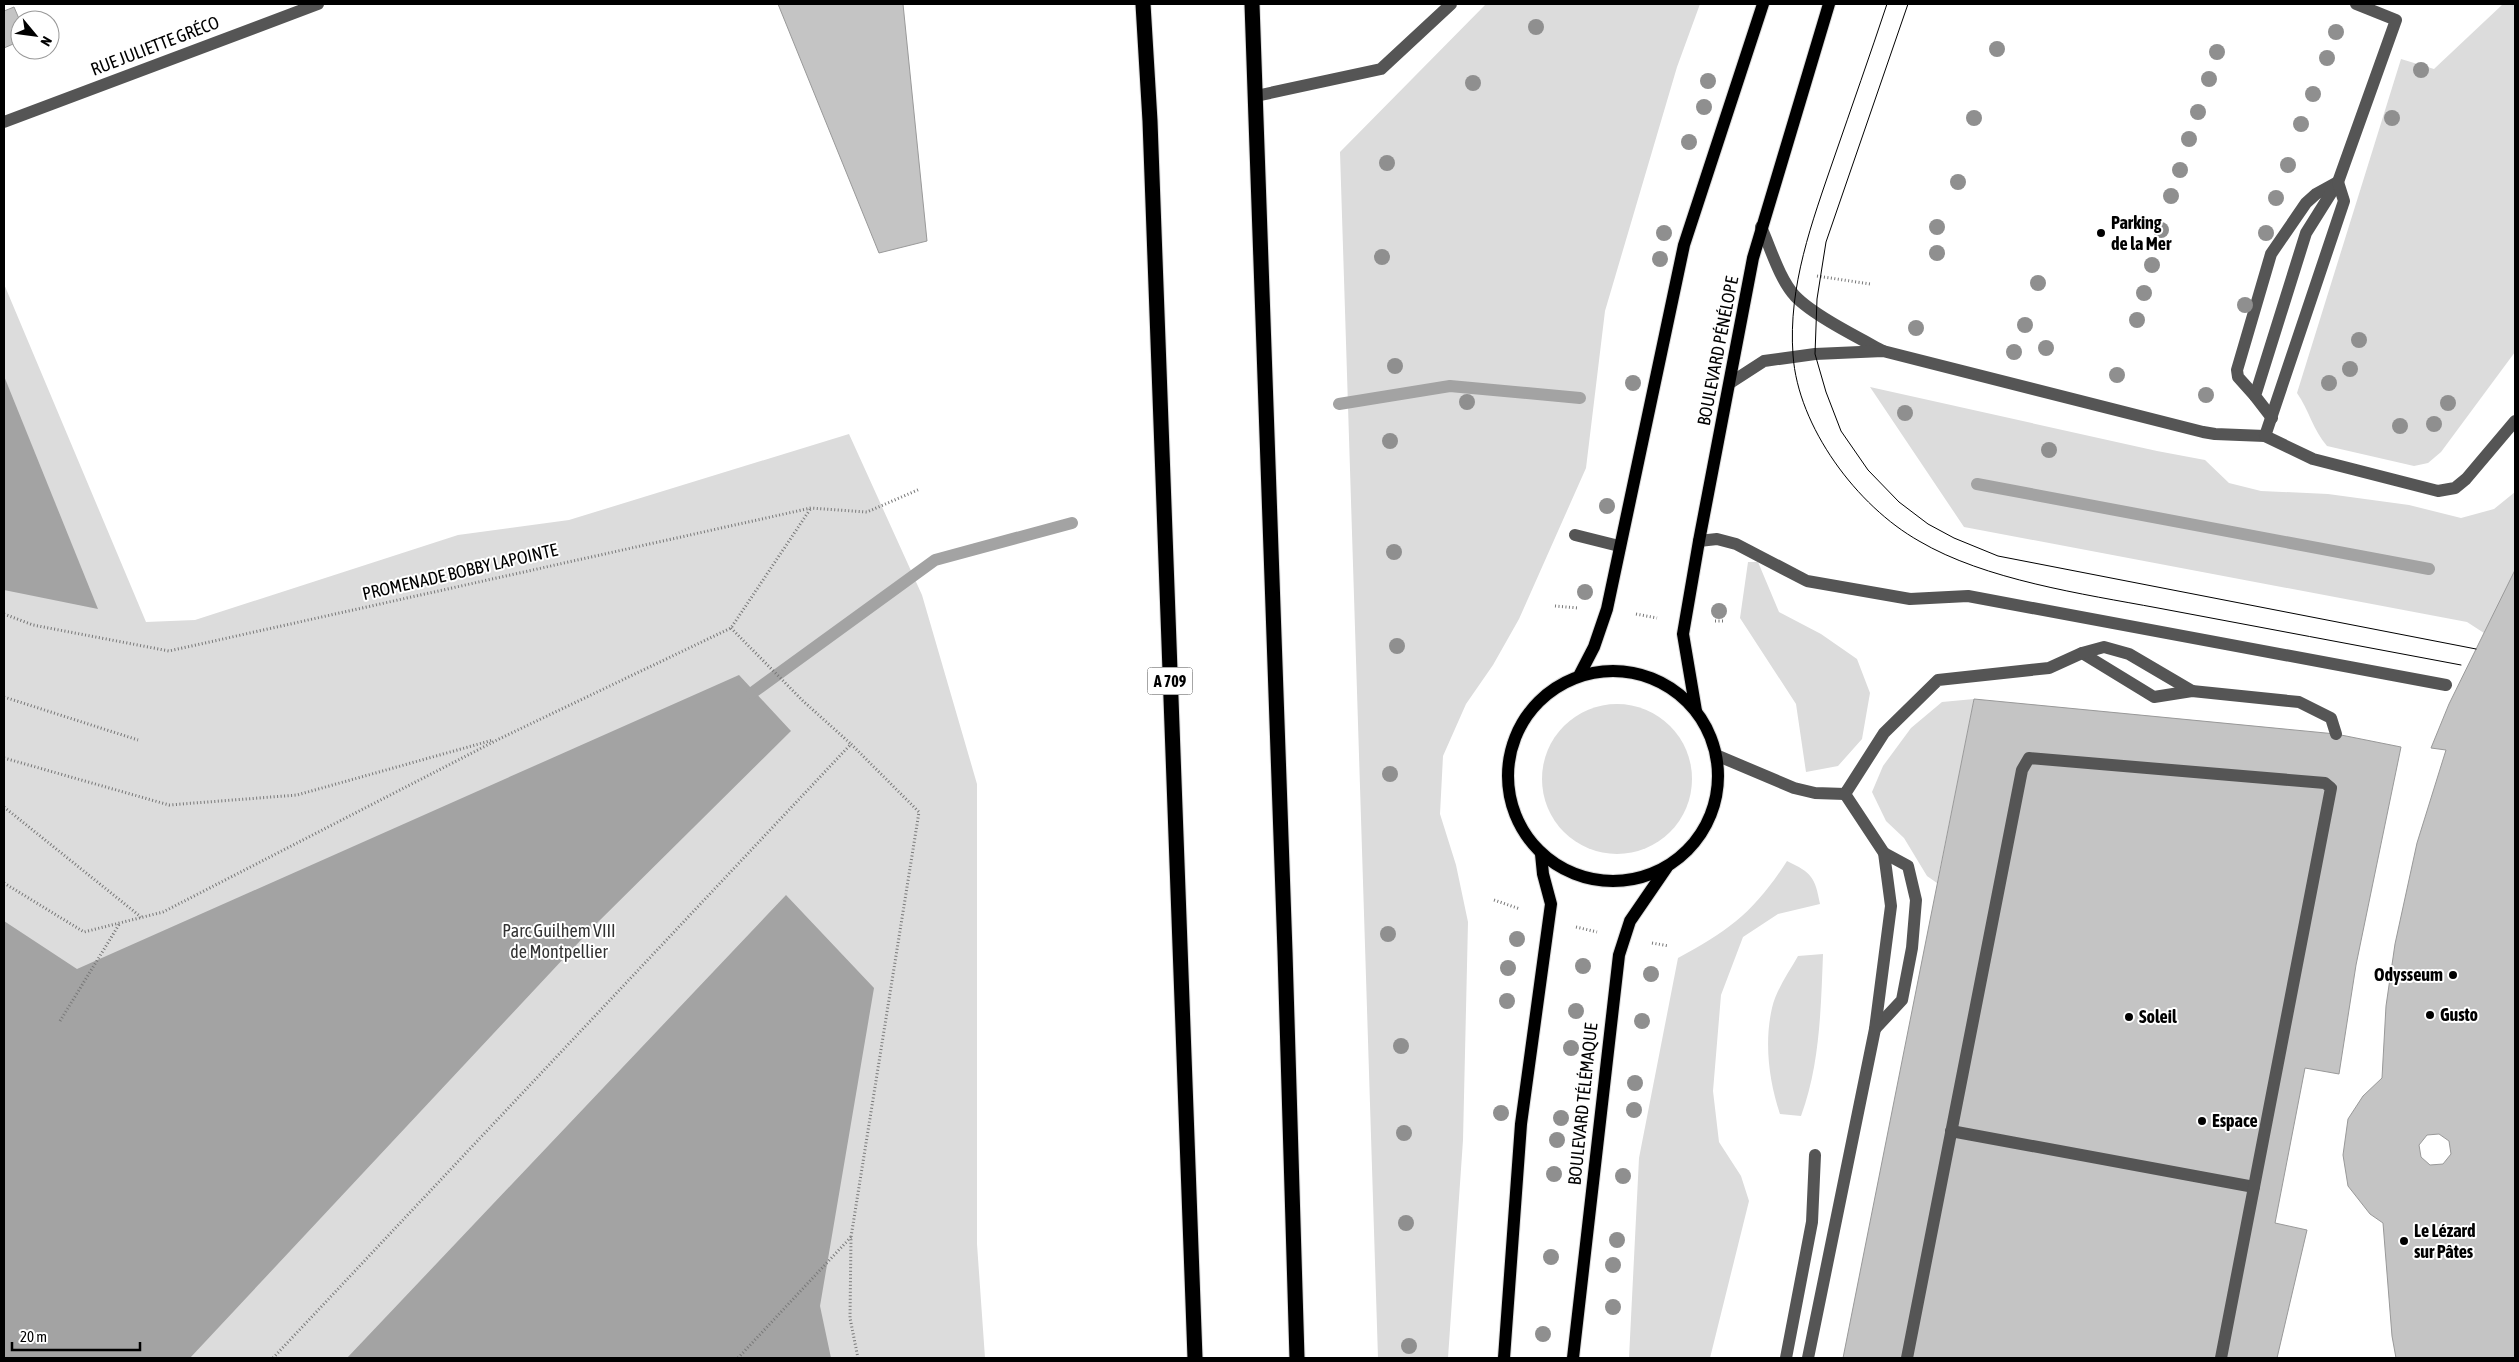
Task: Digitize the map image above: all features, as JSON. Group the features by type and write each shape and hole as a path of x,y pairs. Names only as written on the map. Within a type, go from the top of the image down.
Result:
{"highway":[{"name":"A 709","path":"1143,4 1150,121 1196,1358"},
{"path":"1252,4 1297,1358"}],"main road":[{"path":"1579,676 1594,646 1607,610 1684,245 1763,4"},
{"name":"BOULEVARD PÉNÉLOPE","path":"1696,711 1683,634 1699,541 1753,258 1829,4"},
{"path":"1611,670 1643,675 1672,689 1696,711 1708,732 1716,755 1718,776 1716,798 1710,818 1692,845 1668,866 1636,879 1602,881 1569,872 1541,854 1521,829 1510,800 1508,770 1514,740 1530,712 1552,690 1579,676 1611,670"},
{"path":"1504,1358 1521,1124 1551,904 1543,874 1541,854"},
{"name":"BOULEVARD TÉLÉMAQUE","path":"1573,1358 1612,1000 1619,955 1630,920 1668,866"}],"street":[{"name":"RUE JULIETTE GRÉCO","path":"4,122 318,4"},
{"path":"1256,96 1381,69 1451,4"},
{"path":"2255,396 2306,234 2338,182 2396,20 2356,4"},
{"path":"2272,418 2238,377 2237,370 2271,254 2306,203 2316,194 2338,182"},
{"path":"2266,436 2344,201 2338,182"},
{"path":"1761,227 1779,269 1795,296 1839,326 1883,352"},
{"path":"1730,383 1764,361 1815,354 1883,352 2215,434 2266,436 2313,459 2438,490 2455,488 2466,479 2515,421"},
{"path":"1575,535 1619,546"},
{"path":"1699,541 1717,540 1736,544 1807,581 1910,599 1968,596 2446,685"},
{"path":"1845,794 1884,733 1938,680 2049,668 2082,653 2104,647 2129,654 2192,691"},
{"path":"2082,653 2154,697 2192,691 2299,702 2331,718 2336,734"},
{"path":"1716,755 1794,788 1815,793 1845,794"},
{"path":"1907,1358 2022,770 2029,758 2325,783 2331,788 2221,1358"},
{"path":"1808,1358 1875,1029 1891,906 1884,853 1845,794"},
{"path":"1875,1029 1902,1000 1912,948 1916,900 1908,866 1884,853"},
{"path":"1951,1131 2254,1187"},
{"path":"1786,1358 1812,1222 1815,1155"}],"path":[{"path":"1779,269 1870,284"},
{"name":"PROMENADE BOBBY LAPOINTE","path":"4,614 33,625 169,651 811,508 867,512 920,489"},
{"path":"4,883 84,932 163,912 501,738 731,628 811,508"},
{"path":"1555,606 1607,610 1684,622 1725,621"},
{"path":"731,628 803,701 851,744 919,812 851,1237 850,1318 858,1358"},
{"path":"4,697 138,740"},
{"path":"4,758 169,805 297,796 501,738"},
{"path":"272,1358 851,744"},
{"path":"4,807 142,918"},
{"path":"1494,900 1548,920 1624,938 1669,946"},
{"path":"60,1021 120,923"},
{"path":"738,1358 851,1237"}],"green space":[{"path":"1486,4 1700,4 1677,67 1605,311 1586,468 1519,619 1493,665 1466,704 1443,756 1440,814 1456,865 1468,922 1463,1140 1448,1358 1378,1358 1340,152"},
{"path":"2503,4 2515,4 2515,352 2441,452 2428,463 2414,466 2327,446 2297,393 2401,59 2434,69"},
{"name":"Parc Guilhem VIII de Montpellier","path":"4,284 146,622 195,620 458,535 569,520 849,434 922,595 977,784 977,1244 985,1358 4,1358"},
{"path":"1870,387 2205,460 2229,483 2261,491 2328,494 2409,505 2461,518 2494,509 2515,492 2515,570 2484,633 2467,622 1964,527"},
{"path":"1748,562 1758,562 1779,612 1821,634 1857,659 1870,693 1862,739 1838,766 1806,772 1796,704 1740,618"},
{"path":"1974,699 1937,883 1927,876 1904,838 1886,821 1872,792 1883,766 1911,728 1942,702"},
{"path":"1617,704 1646,710 1670,726 1686,750 1692,779 1686,808 1670,832 1646,848 1617,854 1588,848 1564,832 1548,808 1542,779 1548,750 1564,726 1588,710"},
{"path":"1787,861 1802,869 1811,877 1820,904 1778,914 1743,937 1721,995 1713,1091 1719,1142 1741,1176 1749,1201 1710,1358 1629,1358 1639,1158 1678,958 1726,929 1740,918 1764,893"},
{"path":"1823,954 1816,1056 1807,1097 1801,1116 1780,1114 1769,1062 1768,1035 1772,1008 1780,988 1798,956"}],"shaded area":[{"path":"4,376 98,609 4,590"},
{"path":"739,675 791,731 594,926 190,1358 4,1358 4,921 77,969"},
{"path":"786,895 874,988 820,1306 831,1358 347,1358"}],"building":[{"path":"778,4 903,4 927,241 879,253"},
{"path":"14,7 15,10 10,10 10,45 4,48 4,11"},
{"name":"Odysseum","path":"2515,570 2515,1358 2396,1358 2392,1336 2383,1223 2370,1214 2348,1186 2343,1155 2348,1119 2363,1096 2382,1078 2386,1006 2395,944 2417,843 2446,750 2431,748 2449,704","holes":["2439,1134 2449,1141 2451,1154 2443,1164 2430,1165 2421,1157 2419,1145 2427,1135"]},
{"name":"Espace","path":"1974,699 2336,734 2401,747 2356,965 2339,1074 2305,1068 2275,1223 2307,1230 2277,1358 1843,1358"}],"waterway":[{"path":"1339,404 1450,386 1580,398"},
{"path":"1977,484 2429,569"},
{"path":"752,693 935,560 1072,523"}],"tram line":[{"path":"1887,4 1810,230 1798,279 1792,329 1797,382 1806,410 1835,462 1853,486 1896,526 1919,541 1945,555 2004,576 2067,591 2461,665"},
{"path":"1908,4 1826,242 1817,299 1815,354 1826,392 1841,431 1868,470 1899,502 1928,524 1954,538 1998,556 2476,649"}],"place":[{"name":"Parking de la Mer","path":"2101,233"},
{"name":"Odysseum","path":"2453,975"},
{"name":"Gusto","path":"2430,1015"},
{"name":"Soleil","path":"2129,1017"},
{"name":"Espace","path":"2202,1121"},
{"name":"Le Lézard sur Pâtes","path":"2404,1241"}]}
